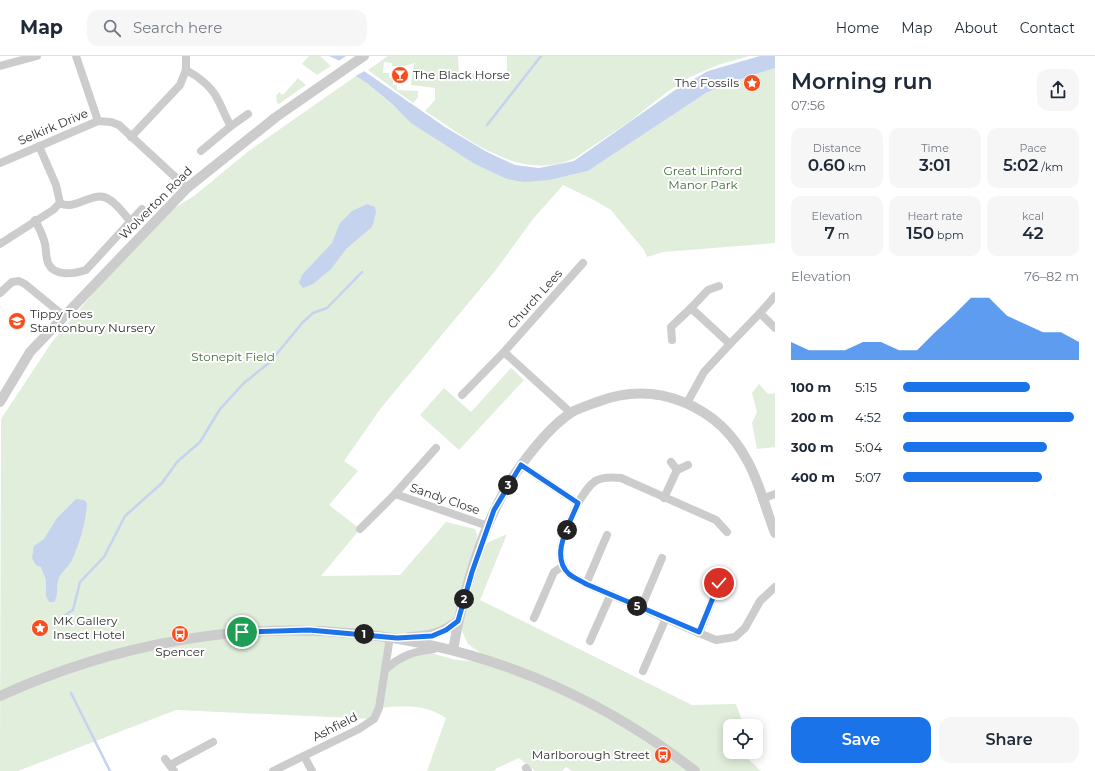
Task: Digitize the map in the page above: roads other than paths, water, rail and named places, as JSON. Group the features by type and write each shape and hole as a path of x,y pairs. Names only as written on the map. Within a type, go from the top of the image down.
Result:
{"street":[{"path":"0,66 37,56"},
{"path":"76,56 98,121"},
{"path":"130,137 180,85 186,70 186,56"},
{"name":"Wolverton Road","path":"0,402 30,352 186,188 276,117 364,56"},
{"path":"186,70 198,76 218,99 222,112 230,126"},
{"path":"201,151 230,126 248,114"},
{"name":"Selkirk Drive","path":"0,163 98,121 111,122 119,125 130,137 186,188"},
{"path":"38,146 56,185 60,203 65,206 71,206 96,197 104,197 110,200 130,221"},
{"path":"0,244 35,220 53,210 60,203"},
{"path":"35,220 41,232 48,262 52,269 58,272 74,274 86,270 142,209"},
{"name":"Church Lees","path":"462,394 504,352 583,263"},
{"path":"0,293 12,282 22,282 64,316"},
{"path":"672,340 671,327 708,290 719,286"},
{"path":"687,403 704,372 775,296"},
{"path":"691,308 730,344"},
{"path":"760,313 775,328"},
{"path":"504,352 571,413"},
{"path":"449,649 472,572 494,510 521,465 544,436 571,413 611,396 639,392 664,396 687,403 716,423 734,442 748,462 775,533"},
{"name":"Sandy Close","path":"360,529 395,494 436,448"},
{"path":"671,462 677,470"},
{"path":"521,465 578,503"},
{"path":"664,498 677,470 688,466"},
{"path":"727,532 716,520 621,478 598,478 589,485 578,503 560,548 563,566 570,574 586,584 716,640 735,637 745,628 760,600 775,587"},
{"name":"Sandy Close","path":"395,494 488,526"},
{"path":"762,499 775,494"},
{"path":"586,584 607,535"},
{"path":"641,608 662,558"},
{"path":"534,618 554,572 563,566"},
{"path":"699,632 719,583"},
{"path":"590,640 611,594"},
{"path":"643,671 666,618"},
{"path":"0,696 33,681 102,658 178,640 242,632 309,630 393,637 432,636 446,630 458,621"},
{"path":"393,637 449,649 493,662 559,688 624,721 695,771"},
{"name":"Ashfield","path":"273,771 359,729 374,719 379,708 393,637"},
{"path":"386,670 396,660 407,654 420,650 449,649"},
{"path":"170,765 213,742"},
{"name":"Ashfield","path":"304,756 312,771"}],"water":[{"path":"329,56 353,56 364,71 445,127 487,152 515,165 539,168 574,161 678,88 708,71 760,56 775,56 775,68 726,84 706,93 588,171 550,180 524,182 507,179 475,164 411,123 393,105 356,76 342,62"},
{"path":"367,204 375,207 376,213 372,227 347,248 331,269 313,284 303,288 299,283 302,275 332,243 340,223 352,211"},
{"path":"76,499 84,500 87,503 82,532 72,560 59,578 56,599 54,602 49,602 46,596 46,580 41,567 36,565 32,558 34,546 44,539 57,518"}],"waterway":[{"path":"487,125 541,56"},
{"path":"59,619 73,610 80,582 104,557 125,516 162,483 177,462 200,442 220,409 244,383 270,362 303,322 313,313 327,308 362,272"},
{"path":"71,693 110,771"}],"place":[{"name":"The Black Horse","path":"400,75"},
{"name":"The Fossils","path":"752,83"},
{"name":"Tippy Toes Stantonbury Nursery","path":"17,321"},
{"name":"MK Gallery Insect Hotel","path":"40,628"},
{"name":"Spencer","path":"180,634"},
{"name":"Marlborough Street","path":"663,755"}],"park label":[{"name":"Great Linford Manor Park","path":"703,178"},
{"name":"Stonepit Field","path":"233,357"}]}
